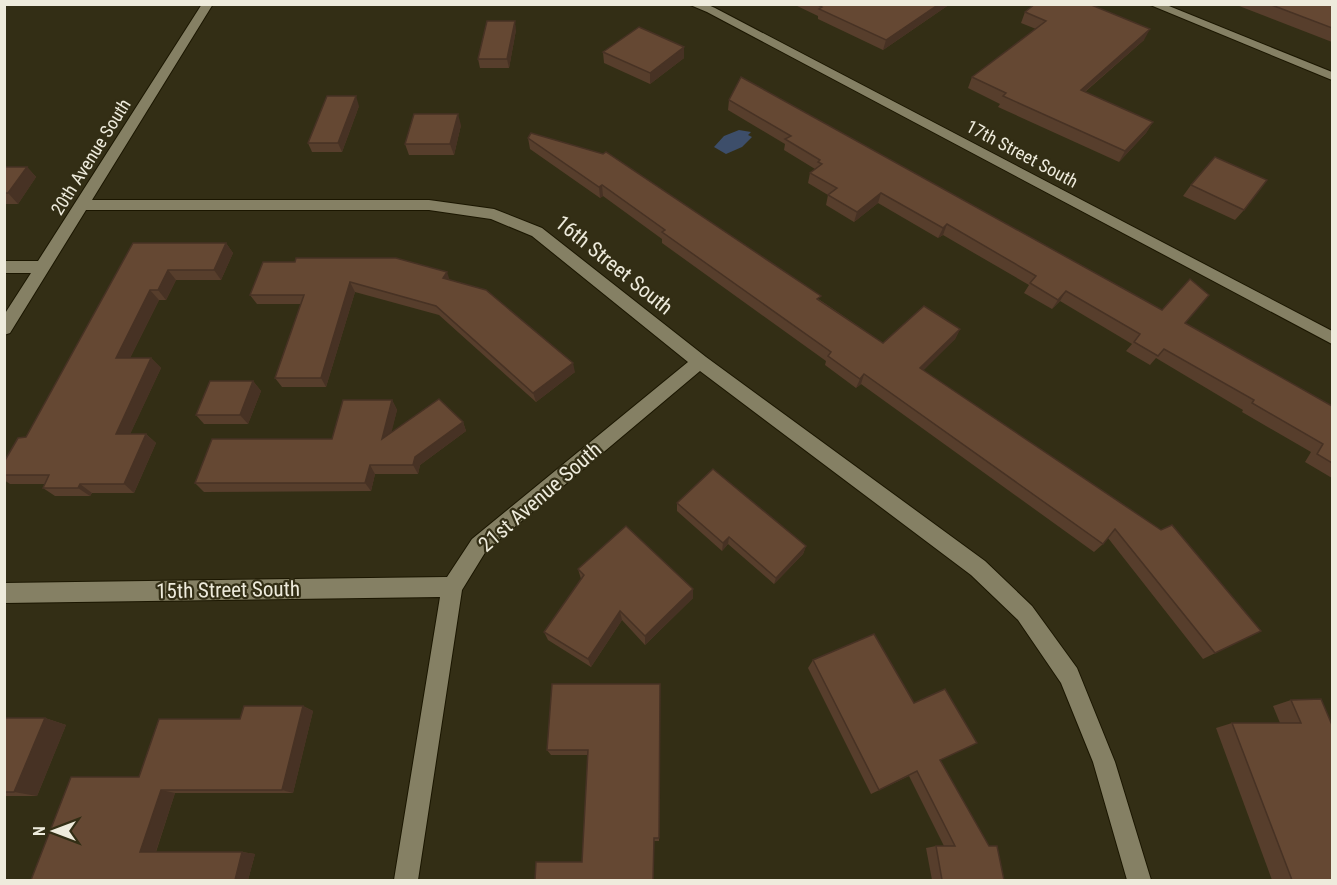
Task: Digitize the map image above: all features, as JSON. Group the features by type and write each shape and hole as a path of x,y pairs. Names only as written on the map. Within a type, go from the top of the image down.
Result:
{"street":[{"name":"20th Avenue South","path":"4,329 208,4"},
{"name":"17th Street South","path":"693,4 711,10 1332,338"},
{"path":"1153,4 1332,76"},
{"name":"16th Street South","path":"82,205 429,205 494,214 537,232 700,362 978,568 1025,613 1069,676 1104,762 1139,880"},
{"path":"4,267 42,267"},
{"name":"21st Avenue South","path":"406,880 452,587 479,545 700,362"},
{"name":"15th Street South","path":"4,593 452,587"}],"water":[{"path":"739,130 751,132 748,135 752,137 742,147 726,154 714,147 724,136"}],"building":[{"path":"816,4 939,4 886,40 819,9 822,7"},
{"path":"1035,4 1089,4 1150,29 1081,90 1153,122 1125,151 1003,96 1006,93 972,77 1046,21 1025,12"},
{"path":"1269,4 1332,4 1332,28"},
{"path":"487,21 515,21 507,59 478,59"},
{"path":"639,27 684,47 650,73 603,52"},
{"path":"741,77 1162,310 1190,279 1209,295 1185,323 1332,406 1332,463 1317,454 1323,444 1252,403 1254,400 1164,349 1158,356 1134,342 1140,334 1066,291 1058,300 1030,283 1036,276 947,224 943,228 881,193 857,212 828,195 837,188 810,173 822,164 818,162 820,160 785,139 791,136 729,100"},
{"path":"327,96 356,96 338,143 308,143"},
{"path":"414,114 458,114 450,144 405,144"},
{"path":"531,133 603,154 606,152 821,296 817,299 883,343 924,306 960,329 920,368 1161,530 1172,525 1261,631 1215,653 1115,529 1103,544 864,374 860,379 828,356 831,352 662,232 665,230 602,185 599,187 528,138"},
{"path":"1215,157 1267,180 1244,210 1191,185"},
{"path":"4,167 27,167 8,193 4,193"},
{"path":"133,243 226,243 214,270 168,270 158,290 150,290 116,358 151,358 116,434 146,434 124,484 80,484 78,488 43,488 49,475 4,475 4,462 18,438 26,437"},
{"path":"296,258 396,258 447,272 443,278 486,290 573,363 533,393 436,306 350,282 321,378 275,378 304,295 250,295 263,262 295,262"},
{"path":"210,381 253,381 240,415 196,415"},
{"path":"439,399 463,422 415,457 413,465 370,465 365,483 195,483 212,439 332,439 343,400 392,400 382,439"},
{"path":"713,469 806,546 776,578 729,537 723,543 677,503"},
{"path":"626,526 693,589 645,636 620,611 588,659 544,632 584,575 578,569"},
{"path":"874,634 914,703 945,689 977,743 940,760 989,846 997,846 1004,880 942,880 936,846 955,846 917,771 879,790 813,660"},
{"path":"552,684 660,684 659,838 654,838 653,880 535,880 536,862 582,862 588,750 547,750"},
{"path":"1321,699 1332,725 1332,880 1292,880 1232,723 1301,723 1291,700"},
{"path":"244,706 303,706 282,790 161,790 140,852 242,852 235,880 31,880 71,777 139,777 159,719 240,719"},
{"path":"4,718 45,718 14,792 4,792"}]}
